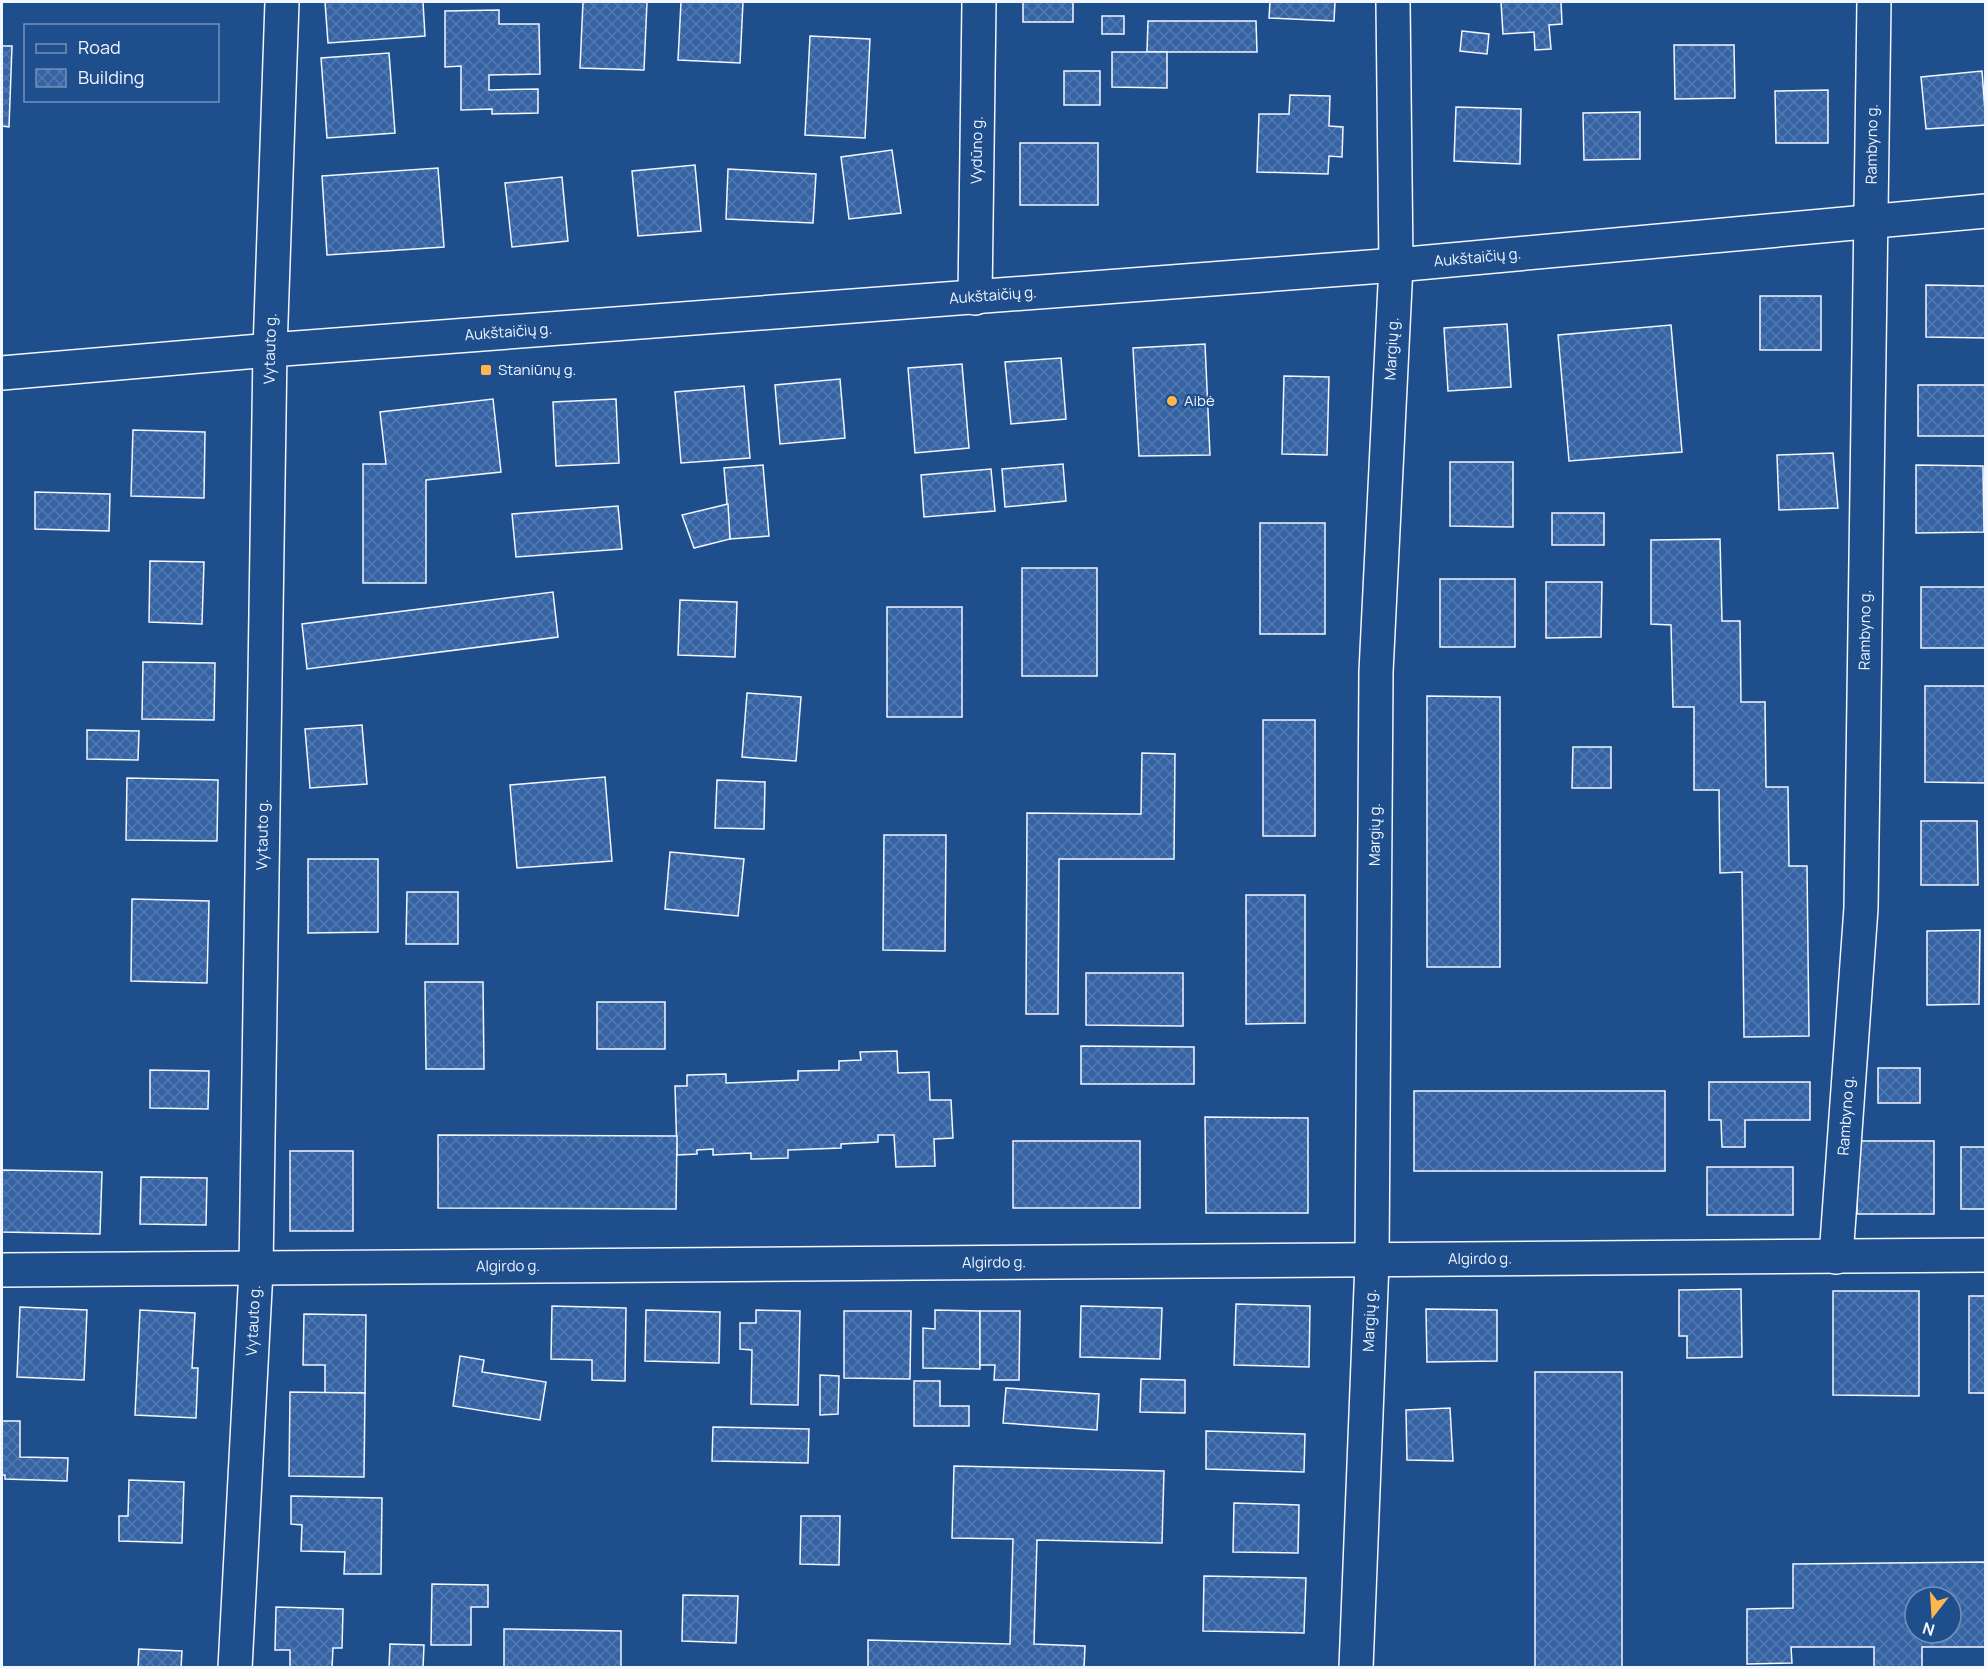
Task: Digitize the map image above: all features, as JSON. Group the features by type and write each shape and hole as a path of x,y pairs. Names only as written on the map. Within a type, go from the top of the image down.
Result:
{"street":[{"name":"Vytauto g.","path":"235,1668 256,1270 270,350 282,2"},
{"name":"Vydūno g.","path":"975,298 979,2"},
{"name":"Margių g.","path":"1356,1668 1372,1262 1376,672 1396,265 1393,2"},
{"name":"Rambyno g.","path":"1836,1257 1861,908 1874,2"},
{"name":"Aukštaičių g.","path":"2,373 270,350 1396,265 1986,211"},
{"name":"Algirdo g.","path":"2,1270 1372,1262 1986,1255"}],"building":[{"path":"325,2 423,2 425,36 328,43"},
{"path":"583,2 647,2 644,70 580,68"},
{"path":"681,2 743,2 740,63 678,60"},
{"path":"1023,2 1073,2 1073,22 1023,22"},
{"path":"1270,2 1335,2 1334,21 1269,18"},
{"path":"1501,2 1561,2 1562,24 1549,25 1551,49 1535,50 1534,32 1503,34"},
{"path":"499,10 499,24 539,24 540,74 489,75 489,90 538,89 538,113 492,114 492,109 461,110 461,66 445,67 445,11"},
{"path":"1102,16 1124,16 1124,34 1102,34"},
{"path":"1148,21 1256,21 1257,52 1147,52"},
{"path":"1462,31 1489,34 1487,54 1460,51"},
{"path":"810,36 870,39 865,138 805,135"},
{"path":"1674,45 1734,45 1735,98 1675,99"},
{"path":"2,46 12,46 9,127 2,126"},
{"path":"1112,52 1167,52 1167,88 1112,87"},
{"path":"389,53 395,133 327,138 321,58"},
{"path":"1064,71 1100,71 1100,105 1064,105"},
{"path":"1982,71 1986,125 1926,129 1921,77"},
{"path":"1828,90 1828,143 1776,143 1775,91"},
{"path":"1290,95 1330,96 1329,126 1343,127 1342,157 1329,156 1328,174 1257,172 1259,114 1289,114"},
{"path":"1456,107 1521,109 1520,164 1454,161"},
{"path":"1640,112 1640,159 1584,160 1583,113"},
{"path":"1020,143 1098,143 1098,205 1020,205"},
{"path":"892,150 901,213 849,219 841,157"},
{"path":"695,165 701,231 638,236 632,171"},
{"path":"438,168 444,247 327,255 322,176"},
{"path":"728,169 816,174 813,223 726,219"},
{"path":"562,177 568,241 512,247 505,183"},
{"path":"1926,285 1986,286 1986,338 1926,337"},
{"path":"1760,296 1821,296 1821,350 1760,350"},
{"path":"1507,324 1511,387 1448,391 1444,328"},
{"path":"1671,325 1682,452 1569,461 1558,335"},
{"name":"Aibė","path":"1205,344 1210,455 1139,456 1133,348"},
{"path":"1061,358 1066,419 1011,424 1005,362"},
{"path":"962,364 969,448 915,453 908,368"},
{"path":"1284,376 1329,377 1327,455 1282,454"},
{"path":"840,379 845,438 780,444 775,385"},
{"path":"1918,385 1986,385 1986,436 1918,436"},
{"path":"744,386 750,458 681,463 675,392"},
{"path":"493,399 501,472 426,480 426,583 363,583 363,464 386,464 380,412"},
{"path":"616,399 619,463 556,466 553,402"},
{"path":"133,430 205,432 204,498 131,496"},
{"path":"1833,453 1838,508 1779,510 1777,455"},
{"path":"1450,462 1513,462 1513,527 1450,526"},
{"path":"1063,464 1066,501 1005,507 1002,469"},
{"path":"763,465 769,536 730,539 724,468"},
{"path":"1916,465 1983,466 1984,532 1916,533"},
{"path":"991,469 995,511 924,517 921,475"},
{"path":"35,492 110,494 109,531 35,529"},
{"path":"728,504 730,539 694,548 682,515"},
{"path":"618,506 622,549 516,557 512,514"},
{"path":"1552,513 1604,513 1604,545 1552,545"},
{"path":"1260,523 1325,523 1325,634 1260,634"},
{"path":"1720,539 1722,621 1740,621 1741,702 1765,702 1766,787 1788,787 1789,866 1807,866 1809,1036 1744,1037 1742,872 1720,873 1719,790 1694,790 1694,707 1673,707 1671,625 1651,624 1651,540"},
{"path":"150,561 204,562 202,624 149,622"},
{"path":"1022,568 1097,568 1097,676 1022,676"},
{"path":"1440,579 1515,579 1515,647 1440,647"},
{"path":"1546,582 1602,582 1601,637 1546,638"},
{"path":"1921,587 1986,587 1986,648 1921,648"},
{"path":"553,592 558,637 307,669 302,624"},
{"path":"680,600 737,602 735,657 678,655"},
{"path":"887,607 962,607 962,717 887,717"},
{"path":"143,662 215,663 214,720 142,719"},
{"path":"1925,686 1986,686 1986,783 1925,782"},
{"path":"747,693 801,697 796,761 742,757"},
{"path":"1427,696 1500,697 1500,967 1427,967"},
{"path":"1263,720 1315,720 1315,836 1263,836"},
{"path":"362,725 367,784 310,788 305,729"},
{"path":"87,730 139,731 138,760 87,759"},
{"path":"1573,747 1611,747 1611,788 1572,788"},
{"path":"1142,753 1175,754 1174,859 1059,859 1058,1014 1026,1014 1027,813 1141,814"},
{"path":"605,777 612,861 517,868 510,785"},
{"path":"127,778 218,780 217,841 126,840"},
{"path":"717,780 765,782 764,829 715,828"},
{"path":"1921,821 1977,821 1978,885 1921,885"},
{"path":"884,835 946,835 945,951 883,950"},
{"path":"670,852 744,859 738,916 665,909"},
{"path":"308,859 378,859 378,932 308,933"},
{"path":"407,892 458,892 458,944 406,944"},
{"path":"1246,895 1305,895 1305,1023 1246,1024"},
{"path":"132,899 209,901 207,983 131,981"},
{"path":"1980,930 1979,1004 1927,1005 1927,931"},
{"path":"1086,973 1183,973 1183,1026 1086,1025"},
{"path":"425,982 483,982 484,1069 426,1069"},
{"path":"597,1002 665,1002 665,1049 597,1049"},
{"path":"1081,1046 1194,1047 1194,1084 1081,1084"},
{"path":"897,1051 898,1073 929,1072 930,1100 951,1100 953,1138 934,1139 935,1166 896,1167 894,1135 878,1135 878,1142 841,1144 841,1148 788,1150 788,1158 751,1159 751,1153 713,1155 713,1149 697,1150 697,1154 677,1155 675,1086 687,1086 687,1075 726,1074 726,1083 798,1080 798,1071 839,1070 839,1061 861,1060 860,1052"},
{"path":"1878,1068 1920,1068 1920,1103 1878,1103"},
{"path":"150,1070 209,1071 208,1109 150,1108"},
{"path":"1709,1082 1810,1082 1810,1120 1745,1120 1745,1147 1722,1147 1721,1120 1709,1120"},
{"path":"1414,1091 1665,1091 1665,1171 1414,1171"},
{"path":"1205,1117 1308,1118 1308,1213 1206,1213"},
{"path":"438,1135 677,1136 676,1209 438,1208"},
{"path":"1013,1141 1140,1141 1140,1208 1013,1208"},
{"path":"1857,1141 1934,1141 1934,1214 1857,1214"},
{"path":"1961,1147 1986,1147 1986,1209 1961,1209"},
{"path":"290,1151 353,1151 353,1231 290,1231"},
{"path":"1707,1167 1793,1167 1793,1215 1707,1215"},
{"path":"2,1170 102,1172 100,1234 2,1232"},
{"path":"141,1177 207,1178 206,1225 140,1224"},
{"path":"1741,1289 1742,1357 1687,1358 1687,1336 1679,1336 1679,1290"},
{"path":"1833,1291 1919,1291 1919,1396 1833,1395"},
{"path":"1969,1296 1986,1296 1986,1393 1969,1393"},
{"path":"1236,1304 1310,1306 1309,1367 1234,1365"},
{"path":"552,1306 626,1308 625,1381 592,1380 592,1360 551,1359"},
{"path":"1081,1306 1162,1308 1160,1359 1080,1357"},
{"path":"20,1307 87,1310 84,1380 17,1377"},
{"path":"1426,1309 1497,1310 1497,1361 1427,1362"},
{"path":"140,1310 195,1313 192,1368 198,1368 196,1418 135,1415"},
{"path":"646,1310 720,1312 719,1363 645,1361"},
{"path":"756,1310 800,1311 798,1405 751,1404 752,1350 740,1349 740,1323 756,1323"},
{"path":"935,1310 980,1311 980,1369 923,1368 923,1328 935,1329"},
{"path":"844,1311 911,1311 910,1379 844,1378"},
{"path":"980,1311 1020,1311 1019,1380 994,1380 995,1365 980,1365"},
{"path":"304,1314 366,1315 365,1393 325,1393 325,1365 303,1365"},
{"path":"460,1356 484,1360 482,1372 546,1382 540,1420 453,1406"},
{"path":"1535,1372 1622,1372 1622,1668 1535,1668"},
{"path":"820,1375 839,1376 838,1414 820,1415"},
{"path":"1141,1379 1185,1380 1185,1413 1140,1412"},
{"path":"914,1381 940,1381 940,1406 969,1406 969,1426 914,1426"},
{"path":"1006,1388 1099,1394 1097,1430 1003,1423"},
{"path":"290,1392 365,1393 364,1477 289,1476"},
{"path":"1450,1408 1453,1461 1407,1460 1406,1410"},
{"path":"2,1421 20,1421 20,1457 68,1458 67,1481 5,1479 5,1475 2,1475"},
{"path":"713,1427 809,1429 808,1463 712,1461"},
{"path":"1206,1431 1305,1434 1304,1472 1206,1469"},
{"path":"954,1466 1164,1471 1162,1543 1037,1540 1034,1644 1085,1646 1084,1668 868,1668 868,1640 1010,1644 1013,1539 952,1538"},
{"path":"129,1480 184,1482 182,1543 119,1541 119,1516 128,1516"},
{"path":"291,1496 382,1498 381,1574 344,1574 345,1552 301,1551 302,1525 291,1524"},
{"path":"1234,1503 1299,1505 1298,1553 1233,1552"},
{"path":"801,1516 840,1516 839,1565 800,1564"},
{"path":"1986,1562 1986,1647 1922,1647 1922,1668 1874,1668 1874,1647 1791,1647 1792,1663 1747,1664 1747,1609 1793,1608 1793,1564"},
{"path":"1204,1576 1306,1578 1304,1633 1203,1631"},
{"path":"432,1584 488,1585 488,1607 471,1607 471,1645 431,1645"},
{"path":"683,1595 738,1596 736,1643 682,1641"},
{"path":"276,1607 343,1609 342,1648 333,1648 332,1668 290,1668 290,1650 275,1650"},
{"path":"504,1629 621,1631 621,1668 504,1668"},
{"path":"390,1644 424,1645 423,1668 389,1668"},
{"path":"139,1649 182,1651 181,1668 138,1668"}],"place":[{"name":"Staniūnų g.","path":"486,370"},
{"name":"Aibė","path":"1172,401"}]}
